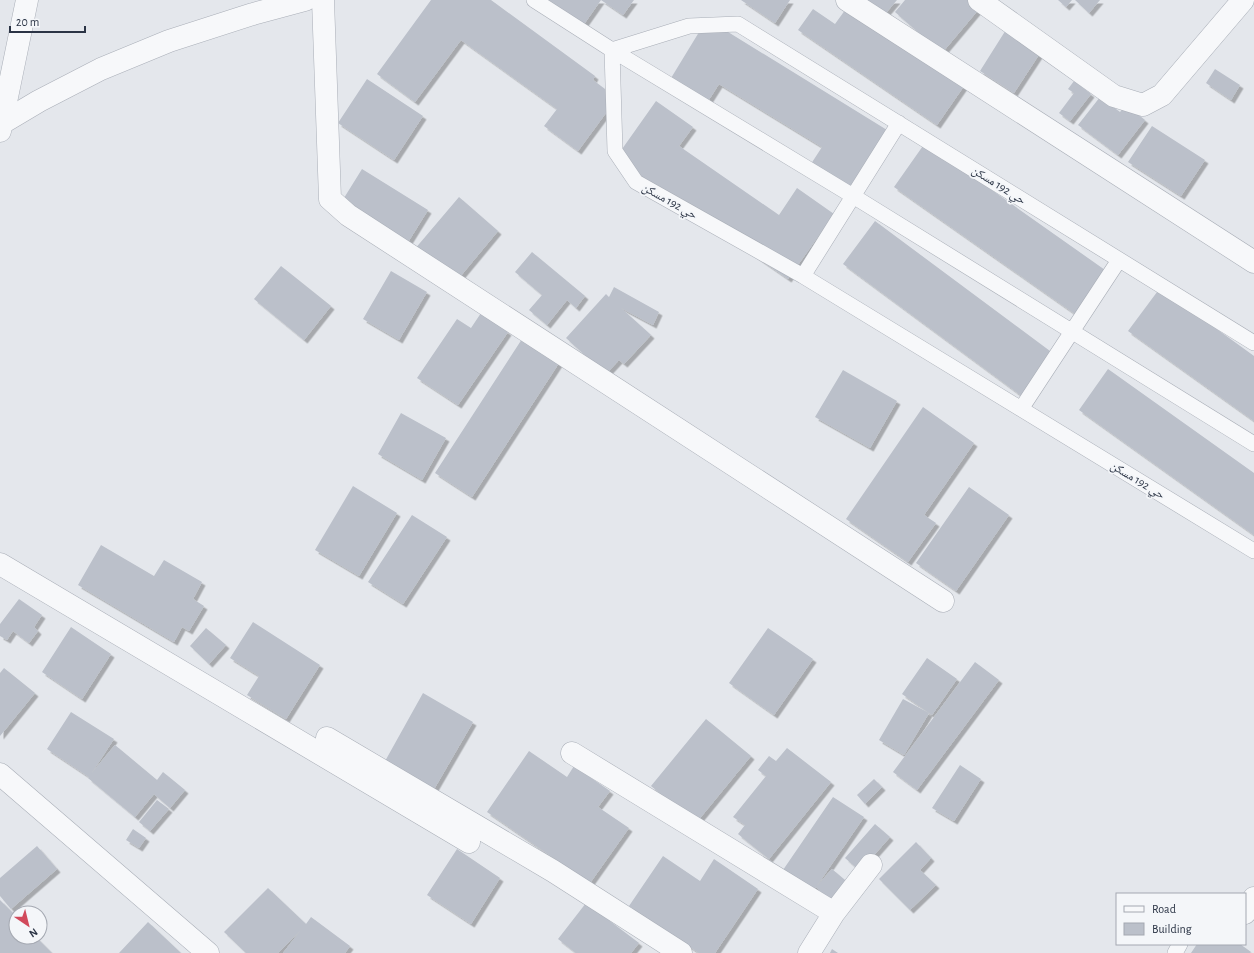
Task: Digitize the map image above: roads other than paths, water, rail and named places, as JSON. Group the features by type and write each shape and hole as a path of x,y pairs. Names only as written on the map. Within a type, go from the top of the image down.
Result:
{"street":[{"path":"1,127 27,0"},
{"path":"1,127 39,101 101,69 169,41 253,14 305,0"},
{"path":"323,0 330,199 354,220 943,601"},
{"path":"847,0 1254,262"},
{"path":"979,0 1114,96 1143,105 1162,95 1243,0"},
{"path":"0,564 469,842"},
{"path":"327,738 553,871 681,953"},
{"path":"572,753 834,913"},
{"path":"0,774 208,953"},
{"path":"809,953 834,913 871,865"},
{"path":"1246,911 1254,898"}],"lane":[{"path":"534,0 612,50 853,196 1254,444"},
{"name":"حي 192 مسكن","path":"1254,343 738,24 689,26 612,50 614,151 636,182 803,276 1254,551"},
{"path":"803,276 899,123"},
{"path":"1021,409 1119,260"}]}
